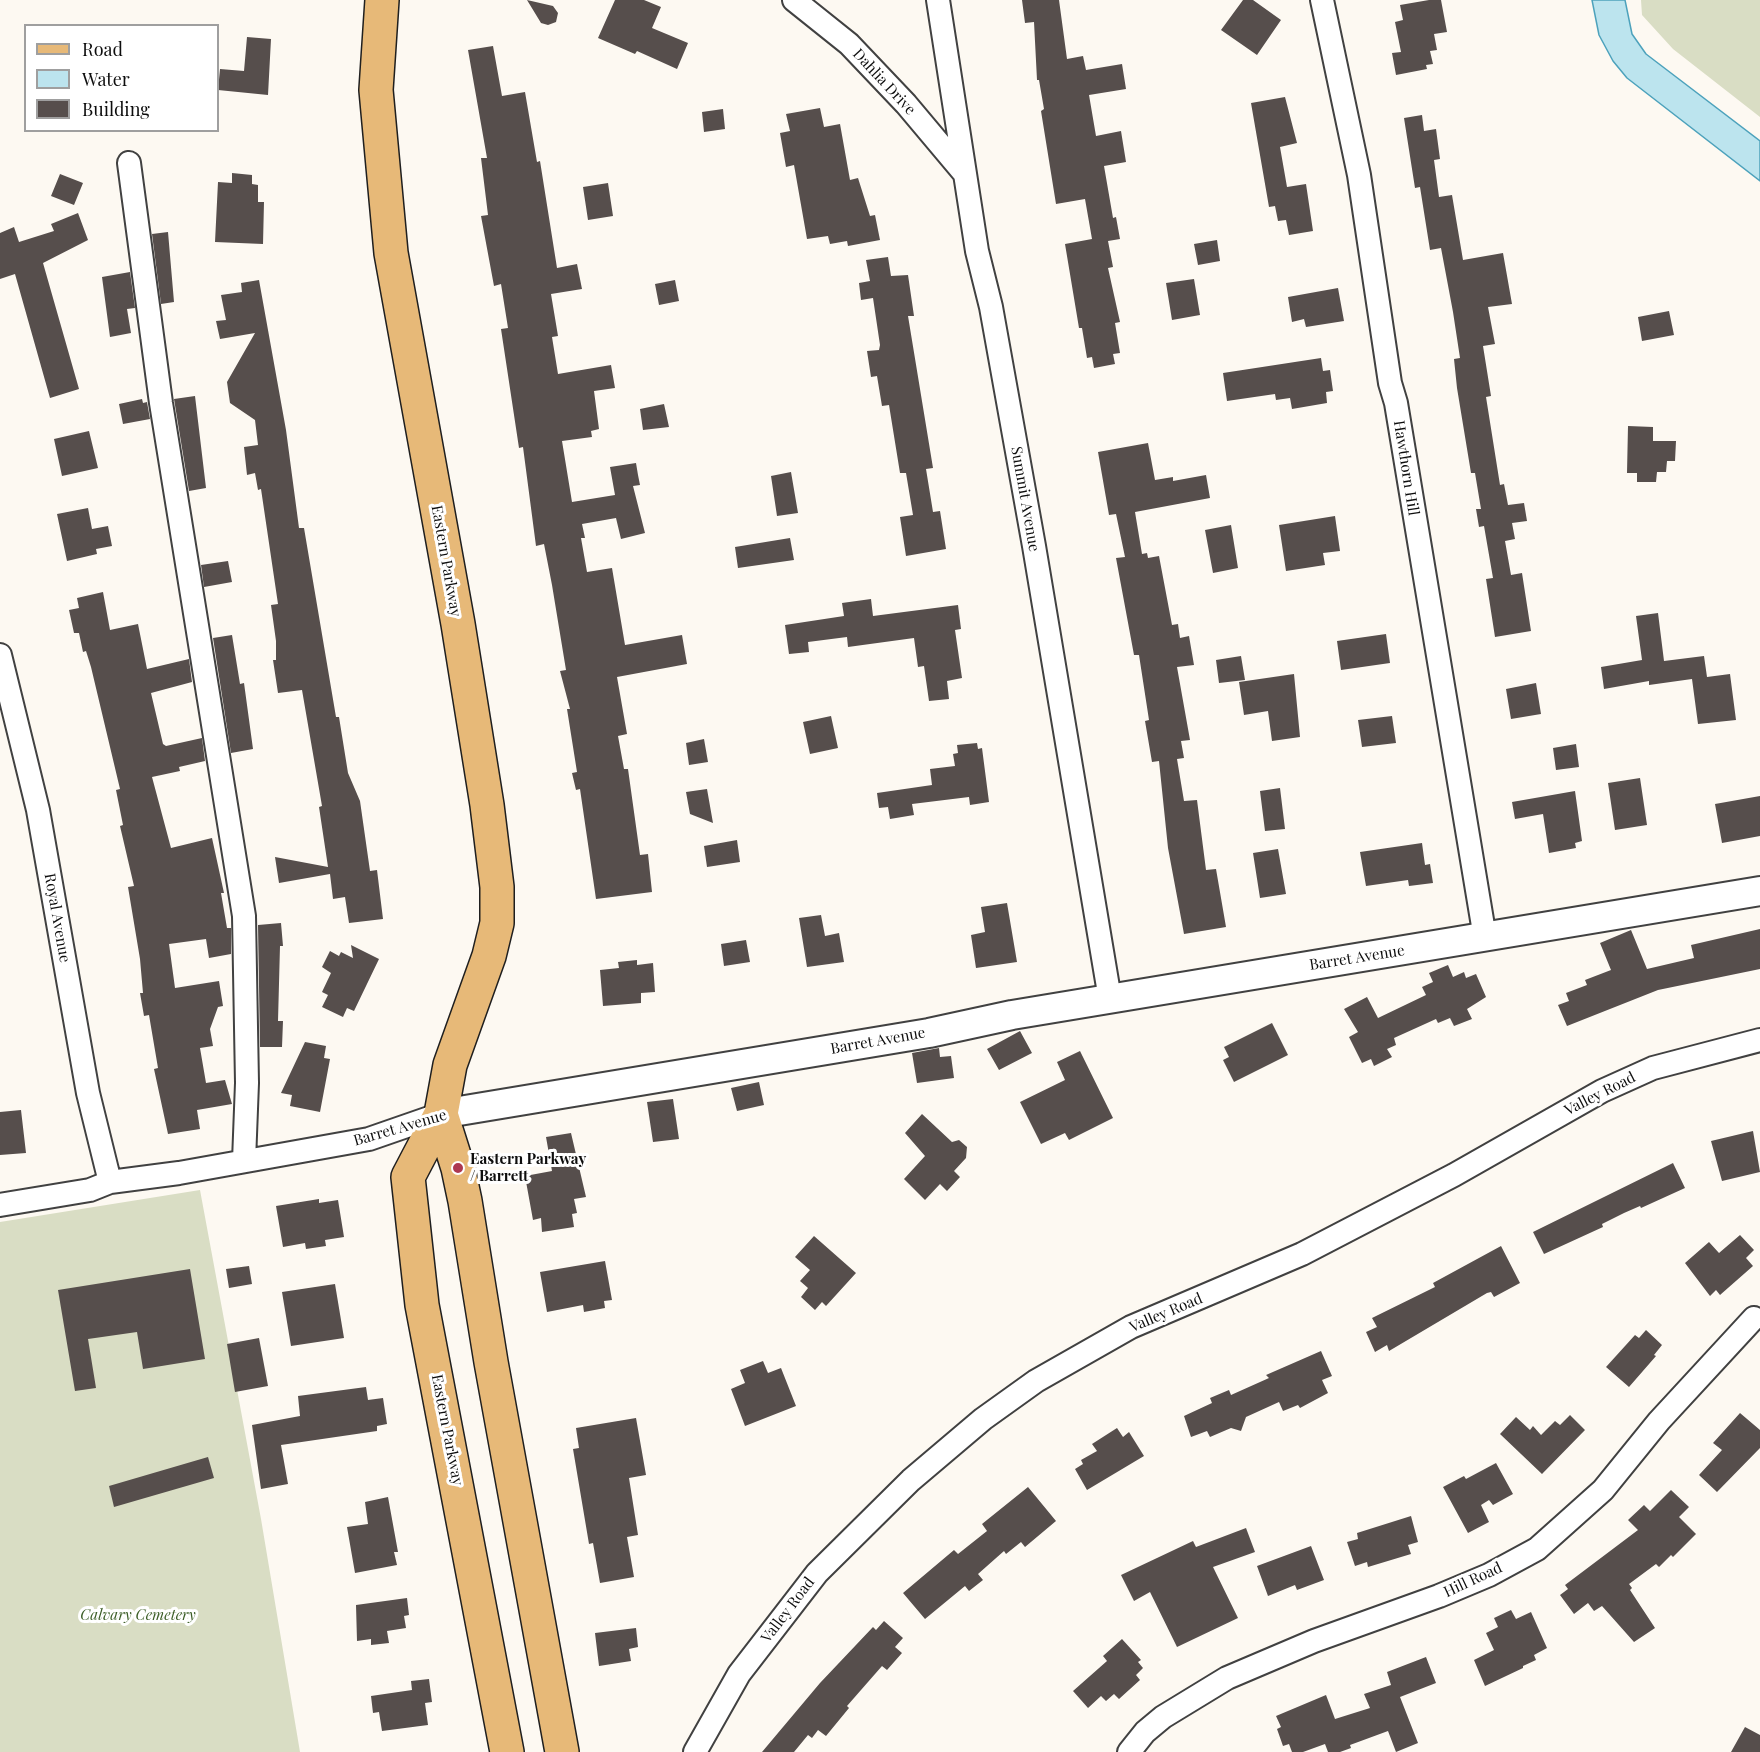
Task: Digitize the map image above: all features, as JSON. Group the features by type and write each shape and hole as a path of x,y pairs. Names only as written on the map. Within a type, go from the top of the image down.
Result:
{"main road":[{"name":"Eastern Parkway","path":"382,0 376,90 391,253 459,636 487,805 497,887 497,923 489,956 450,1065 441,1114 408,1177 422,1305 507,1752"},
{"name":"Eastern Parkway","path":"441,1114 458,1167 465,1201 491,1362 562,1752"}],"street":[{"name":"Dahlia Drive","path":"794,0 849,44 906,104 964,173"},
{"name":"Summit Avenue","path":"938,0 964,173 1034,546 1110,999"},
{"name":"Hawthorn Hill","path":"1322,0 1359,175 1390,382 1396,403 1485,938"},
{"path":"129,163 161,403 244,916 247,1083 243,1161"},
{"name":"Royal Avenue","path":"0,655 38,810 88,1093 110,1182"},
{"name":"Barret Avenue","path":"0,1205 82,1192 110,1182 369,1139 441,1114 929,1033 1012,1015 1760,891"},
{"name":"Valley Road","path":"695,1752 739,1674 817,1573 911,1480 983,1419 1036,1381 1131,1327 1302,1254 1454,1175 1602,1091 1653,1068 1760,1040"},
{"name":"Hill Road","path":"1129,1752 1145,1732 1163,1717 1227,1678 1314,1641 1439,1596 1489,1575 1537,1549 1604,1490 1659,1422 1754,1318"}],"green space":[{"path":"1641,0 1760,0 1760,117 1673,49 1642,15"},
{"name":"Calvary Cemetery","path":"200,1190 261,1519 300,1752 0,1752 0,1222"}],"water":[{"path":"1592,0 1625,0 1632,34 1646,54 1760,141 1760,181 1627,78 1613,61 1599,35"}],"building":[{"path":"527,0 553,6 558,13 556,22 548,25 541,23"},
{"path":"615,0 644,0 661,7 652,28 688,43 677,69 637,51 635,54 598,38"},
{"path":"1022,0 1059,0 1067,59 1083,56 1086,70 1122,64 1126,89 1089,95 1096,136 1121,131 1126,162 1104,166 1113,218 1116,217 1120,239 1108,241 1113,267 1108,268 1120,322 1115,323 1120,353 1113,354 1115,364 1094,368 1092,357 1087,358 1082,328 1079,328 1065,244 1092,239 1085,199 1056,204 1041,111 1044,109 1039,80 1037,80 1034,22 1025,23"},
{"path":"1243,0 1253,0 1281,20 1257,55 1221,30"},
{"path":"1441,0 1447,32 1434,34 1437,50 1430,51 1433,64 1426,65 1427,69 1396,75 1392,53 1401,52 1395,22 1403,20 1400,5"},
{"path":"247,37 271,39 268,95 219,90 220,69 244,71"},
{"path":"493,46 502,96 525,92 537,162 540,161 557,268 577,264 582,289 551,294 558,336 552,337 558,374 611,365 615,388 594,391 599,429 591,431 592,437 562,441 572,502 615,495 610,467 636,463 640,485 633,486 645,533 621,539 616,518 582,524 585,538 581,538 587,572 612,568 625,645 682,635 687,664 617,677 627,734 618,736 624,769 628,769 640,855 648,854 652,892 596,899 580,789 576,790 572,773 577,772 567,709 570,709 560,671 566,670 544,544 536,546 523,447 519,448 501,329 508,328 501,284 494,286 481,216 488,215 481,158 487,158 468,50"},
{"path":"1285,97 1297,143 1280,147 1287,187 1306,184 1313,231 1289,235 1286,220 1278,221 1275,206 1269,207 1251,103"},
{"path":"820,108 824,127 840,124 850,180 858,178 870,216 875,215 880,240 848,246 847,241 830,244 828,236 807,239 794,165 786,167 780,133 790,131 786,114"},
{"path":"723,109 725,129 704,132 702,112"},
{"path":"1422,115 1424,131 1436,129 1440,159 1434,160 1439,197 1452,195 1463,260 1503,253 1512,304 1488,307 1495,344 1483,346 1491,396 1486,397 1500,485 1504,484 1508,505 1524,503 1527,521 1512,523 1515,539 1505,541 1511,575 1522,573 1531,631 1495,637 1486,579 1493,578 1484,526 1479,527 1476,509 1481,509 1475,473 1471,473 1457,388 1454,359 1460,358 1453,312 1441,248 1430,250 1420,187 1415,188 1404,118"},
{"path":"232,173 252,175 252,184 258,185 258,202 264,202 263,244 215,242 218,182 232,183"},
{"path":"60,174 83,183 74,205 51,196"},
{"path":"608,183 613,216 588,220 583,187"},
{"path":"78,213 88,240 43,263 79,389 50,398 15,274 0,279 0,233 14,227 19,242 54,231 51,224"},
{"path":"168,232 174,302 161,304 152,234"},
{"path":"1217,240 1220,261 1198,265 1194,244"},
{"path":"888,257 891,276 908,275 914,316 908,316 933,468 926,469 933,512 940,511 946,549 906,556 900,517 913,515 906,473 900,473 889,405 882,406 877,376 871,377 867,351 879,350 880,345 873,298 861,300 859,283 870,281 866,260"},
{"path":"130,272 135,308 127,309 131,333 110,337 102,277"},
{"path":"1194,279 1200,315 1172,320 1166,283"},
{"path":"259,280 286,430 299,528 304,528 336,717 339,717 348,773 360,801 370,871 377,870 383,919 349,923 345,897 333,899 330,874 279,883 275,857 328,867 319,807 322,806 302,690 278,693 273,660 276,660 276,641 271,605 278,604 261,489 258,490 255,473 247,475 244,447 258,445 255,420 230,403 227,382 255,333 220,339 216,321 226,320 221,295 242,292 241,283"},
{"path":"675,280 679,301 659,305 655,284"},
{"path":"1338,288 1344,321 1306,327 1304,319 1292,322 1288,297"},
{"path":"1669,311 1674,335 1642,341 1638,317"},
{"path":"1321,358 1323,371 1330,370 1333,391 1326,392 1327,403 1292,409 1290,398 1276,400 1275,394 1227,401 1223,373"},
{"path":"195,396 206,488 189,491 174,399"},
{"path":"142,399 143,403 147,402 150,419 123,424 119,404"},
{"path":"664,404 669,427 643,430 640,409"},
{"path":"1628,426 1653,427 1653,441 1676,441 1675,461 1667,461 1666,472 1657,472 1656,482 1637,482 1637,473 1627,473"},
{"path":"89,431 98,468 62,476 54,439"},
{"path":"1148,443 1155,480 1173,477 1173,481 1206,475 1210,498 1135,512 1142,554 1147,553 1148,558 1159,556 1172,625 1178,624 1180,638 1189,636 1194,665 1177,667 1190,740 1181,741 1184,758 1177,759 1184,801 1197,800 1206,870 1216,869 1226,927 1184,934 1168,848 1159,761 1152,762 1145,721 1149,720 1139,655 1134,655 1116,558 1125,557 1116,514 1109,515 1098,452"},
{"path":"791,472 798,513 777,516 771,476"},
{"path":"88,508 92,529 108,526 112,546 96,549 97,554 67,561 57,514"},
{"path":"1335,516 1340,551 1323,553 1325,565 1286,571 1279,525"},
{"path":"1231,525 1238,568 1213,573 1205,530"},
{"path":"790,538 794,560 738,568 735,547"},
{"path":"228,561 232,582 204,587 201,565"},
{"path":"103,592 110,630 138,624 147,669 189,659 192,682 151,693 163,744 166,746 202,738 205,761 179,767 180,771 152,777 171,848 212,838 224,893 221,893 227,928 231,928 231,954 209,958 206,939 169,944 175,988 219,981 223,1006 218,1007 210,1029 213,1046 200,1048 206,1083 225,1080 232,1104 197,1110 200,1129 168,1134 154,1069 158,1068 149,1015 144,1016 140,993 143,993 140,959 128,887 134,886 120,826 123,825 116,790 120,789 91,667 86,651 83,652 79,633 74,633 69,610 79,608 77,598"},
{"path":"871,599 873,616 958,605 961,629 955,630 962,678 947,681 949,699 929,701 924,666 918,667 914,638 848,647 847,637 808,642 809,652 789,654 785,625 844,616 842,603"},
{"path":"1658,613 1664,661 1704,656 1707,677 1730,674 1736,720 1698,724 1692,679 1649,685 1649,681 1604,689 1601,667 1642,660 1636,616"},
{"path":"1386,634 1390,663 1341,670 1337,641"},
{"path":"232,635 240,684 244,683 253,749 231,753 213,638"},
{"path":"1241,656 1245,680 1219,683 1216,660"},
{"path":"1294,674 1300,737 1272,741 1268,711 1244,715 1239,682"},
{"path":"1536,683 1541,714 1511,719 1506,689"},
{"path":"831,716 838,748 810,754 803,722"},
{"path":"1392,716 1396,743 1362,747 1358,720"},
{"path":"704,739 708,762 689,765 686,743"},
{"path":"977,743 978,749 982,748 989,802 970,805 969,797 912,804 914,815 890,819 888,807 879,808 877,793 932,785 930,769 955,766 953,754 958,753 957,745"},
{"path":"1576,744 1579,767 1556,770 1553,748"},
{"path":"1640,778 1647,825 1615,830 1608,783"},
{"path":"1280,788 1285,829 1265,831 1260,791"},
{"path":"707,789 713,823 690,814 686,792"},
{"path":"1575,791 1582,841 1575,843 1576,848 1549,853 1543,814 1515,819 1512,802"},
{"path":"1760,796 1760,836 1722,843 1715,804"},
{"path":"737,840 740,862 707,867 704,846"},
{"path":"1422,843 1425,865 1430,864 1433,883 1409,886 1408,880 1366,886 1360,852"},
{"path":"1278,849 1286,894 1260,898 1253,853"},
{"path":"1007,903 1017,962 976,968 971,935 985,932 981,907"},
{"path":"821,915 825,936 839,933 844,962 807,967 799,918"},
{"path":"281,923 283,946 280,946 278,1021 283,1021 282,1047 260,1047 258,925"},
{"path":"1760,929 1760,969 1658,990 1567,1026 1558,1005 1569,1001 1566,993 1587,985 1585,980 1611,970 1600,943 1631,930 1647,969 1694,958 1691,945"},
{"path":"746,940 750,962 724,966 721,944"},
{"path":"351,945 379,959 354,1011 347,1008 343,1017 322,1007 328,995 322,992 331,973 322,967 330,951 339,956 341,952 353,958"},
{"path":"637,960 637,965 653,963 655,992 641,993 641,1003 603,1006 600,970 619,968 618,962"},
{"path":"1448,965 1453,977 1464,972 1466,978 1476,974 1486,997 1467,1009 1472,1019 1454,1026 1450,1018 1438,1023 1436,1019 1394,1038 1396,1045 1387,1049 1392,1057 1374,1066 1371,1059 1362,1063 1349,1037 1358,1032 1344,1009 1367,997 1378,1018 1426,995 1422,987 1433,982 1429,973"},
{"path":"1272,1023 1288,1055 1234,1082 1223,1060 1229,1057 1224,1047"},
{"path":"1020,1031 1032,1053 999,1070 987,1049"},
{"path":"305,1042 326,1046 324,1058 330,1059 320,1112 290,1106 292,1095 281,1093"},
{"path":"939,1048 940,1057 951,1056 954,1078 917,1083 912,1053"},
{"path":"1080,1051 1113,1118 1069,1140 1065,1133 1041,1144 1020,1102 1065,1080 1057,1062"},
{"path":"759,1082 764,1105 737,1111 731,1088"},
{"path":"673,1099 679,1139 653,1142 647,1102"},
{"path":"21,1110 26,1153 0,1155 0,1112"},
{"path":"922,1114 952,1142 959,1140 967,1147 966,1158 954,1171 960,1177 947,1191 940,1184 925,1200 904,1179 925,1156 905,1133"},
{"path":"1753,1131 1760,1172 1722,1181 1711,1141"},
{"path":"571,1133 586,1197 574,1199 577,1213 572,1214 574,1227 542,1232 541,1218 533,1220 525,1176 552,1171 546,1137"},
{"path":"1673,1163 1685,1188 1641,1208 1640,1206 1624,1213 1602,1224 1603,1227 1544,1254 1533,1232"},
{"path":"319,1199 319,1203 338,1200 344,1237 325,1240 326,1246 306,1249 305,1243 283,1247 276,1206"},
{"path":"1740,1235 1754,1250 1746,1258 1753,1266 1720,1295 1716,1290 1710,1296 1685,1263 1709,1242 1719,1253"},
{"path":"814,1236 856,1273 826,1306 822,1302 815,1310 801,1297 808,1288 800,1281 810,1270 795,1257"},
{"path":"1501,1246 1520,1283 1494,1297 1491,1292 1487,1293 1389,1351 1387,1345 1375,1352 1366,1332 1377,1327 1372,1318 1435,1287 1433,1283"},
{"path":"605,1261 612,1300 604,1301 605,1308 584,1312 583,1305 547,1312 540,1272"},
{"path":"249,1266 252,1284 229,1288 226,1269"},
{"path":"190,1269 205,1359 143,1369 137,1332 88,1339 96,1388 75,1391 58,1290"},
{"path":"335,1284 344,1338 291,1346 282,1292"},
{"path":"1646,1330 1662,1345 1654,1355 1656,1356 1629,1387 1606,1367 1635,1335 1639,1338"},
{"path":"259,1338 268,1386 235,1392 227,1344"},
{"path":"1321,1351 1332,1376 1322,1380 1328,1393 1300,1408 1298,1405 1283,1411 1279,1402 1246,1417 1241,1431 1231,1428 1210,1437 1207,1431 1191,1437 1184,1416 1212,1403 1210,1398 1229,1390 1231,1395 1269,1378 1266,1375"},
{"path":"763,1361 768,1373 781,1368 796,1406 745,1426 731,1389 745,1383 740,1370"},
{"path":"366,1387 368,1400 383,1398 387,1424 377,1426 377,1431 281,1445 288,1484 261,1489 252,1425 300,1416 298,1396"},
{"path":"1740,1413 1760,1430 1760,1448 1717,1492 1699,1475 1722,1450 1713,1443"},
{"path":"1570,1415 1585,1430 1542,1474 1500,1434 1516,1417 1530,1430 1533,1426 1541,1435 1555,1421 1560,1425"},
{"path":"636,1418 646,1475 629,1478 638,1535 627,1537 634,1577 600,1583 593,1543 589,1544 573,1449 579,1448 576,1428"},
{"path":"1117,1428 1123,1437 1129,1432 1144,1456 1087,1490 1075,1469 1083,1464 1081,1460 1097,1451 1092,1444"},
{"path":"208,1457 214,1478 114,1507 109,1486"},
{"path":"1496,1463 1513,1494 1493,1505 1489,1500 1481,1505 1489,1522 1468,1533 1443,1487 1464,1476 1466,1479"},
{"path":"1028,1487 1056,1521 1025,1547 1021,1542 1006,1554 1004,1551 978,1574 983,1580 969,1591 965,1586 925,1619 903,1593 954,1550 958,1554 987,1531 982,1524"},
{"path":"1671,1490 1689,1507 1679,1517 1696,1534 1673,1557 1671,1555 1659,1567 1656,1564 1629,1584 1632,1588 1630,1590 1655,1628 1634,1642 1602,1606 1594,1611 1588,1603 1574,1614 1560,1595 1568,1589 1565,1585 1638,1530 1628,1520 1644,1505 1650,1511"},
{"path":"388,1497 398,1552 394,1552 397,1565 355,1573 347,1527 368,1524 365,1502"},
{"path":"1411,1516 1418,1542 1408,1545 1411,1554 1368,1567 1367,1562 1355,1566 1347,1542 1358,1539 1357,1533"},
{"path":"1246,1528 1255,1552 1213,1567 1238,1618 1177,1647 1150,1592 1134,1601 1121,1575 1193,1541 1196,1547"},
{"path":"1311,1546 1324,1580 1297,1590 1295,1585 1268,1596 1257,1566"},
{"path":"407,1598 409,1615 404,1616 406,1628 387,1631 389,1643 371,1645 371,1639 357,1641 356,1605"},
{"path":"1511,1610 1516,1619 1531,1612 1547,1648 1534,1655 1536,1660 1523,1668 1485,1686 1474,1660 1494,1650 1486,1633 1498,1627 1494,1618"},
{"path":"884,1621 903,1638 895,1647 902,1653 887,1670 882,1666 847,1706 849,1708 826,1736 818,1730 812,1738 808,1735 794,1752 762,1752 820,1683 873,1627 876,1630"},
{"path":"636,1628 638,1647 629,1649 631,1661 599,1666 595,1633"},
{"path":"1122,1639 1141,1660 1138,1662 1143,1668 1136,1675 1140,1680 1119,1699 1114,1694 1106,1701 1101,1696 1088,1708 1073,1691 1107,1661 1103,1656"},
{"path":"1426,1657 1436,1683 1400,1697 1418,1743 1396,1752 1388,1731 1350,1745 1351,1748 1340,1752 1328,1752 1325,1744 1303,1752 1292,1752 1289,1744 1283,1746 1277,1729 1281,1727 1276,1716 1326,1695 1335,1719 1370,1708 1364,1694 1391,1685 1387,1672"},
{"path":"429,1679 432,1702 425,1703 428,1725 382,1731 379,1712 373,1713 371,1696 412,1690 411,1681"},
{"path":"1745,1727 1760,1735 1760,1752 1731,1752"}],"place":[{"name":"Eastern Parkway / Barrett","path":"458,1168"}]}
